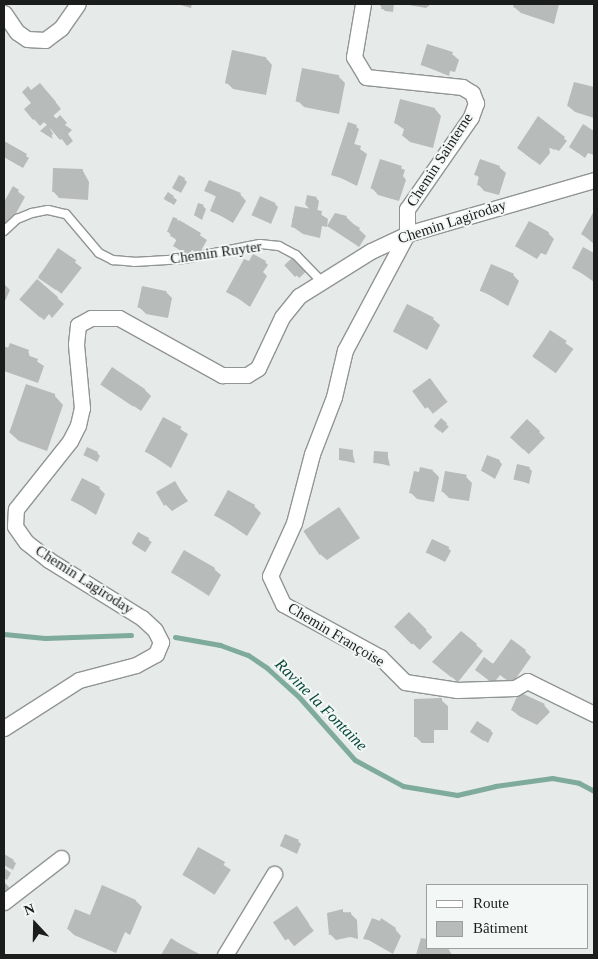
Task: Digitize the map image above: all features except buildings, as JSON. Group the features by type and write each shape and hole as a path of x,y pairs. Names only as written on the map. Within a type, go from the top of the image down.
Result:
{"street":[{"path":"4,13 17,32 27,39 45,40 61,28 78,4"},
{"name":"Chemin Sainterne","path":"363,4 354,57 366,77 462,87 472,93 476,103 471,117 407,209 407,234"},
{"name":"Chemin Lagiroday","path":"4,728 79,680 136,665 156,654 161,642 155,630 142,618 48,560 26,542 15,526 16,509 70,441 78,425 82,408 76,344 78,325 91,318 119,318 222,374 247,376 258,368 282,318 298,296 321,280 407,234 594,180"},
{"name":"Chemin Françoise","path":"407,234 345,350 334,397 312,454 294,523 270,576 283,604 380,658 405,682 457,690 514,688 527,681 594,714"},
{"path":"4,902 61,858"},
{"path":"225,955 274,874"}],"lane":[{"name":"Chemin Ruyter","path":"4,231 17,219 32,213 48,210 66,214 99,253 113,260 134,262 184,259 260,244 280,246 296,255 321,280"}],"waterway":[{"name":"Ravine la Fontaine","path":"4,634 45,638 131,635"},
{"name":"Ravine la Fontaine","path":"175,637 220,645 248,655 267,668 299,697 355,760 403,786 457,795 495,786 552,778 579,783 594,791"}]}
